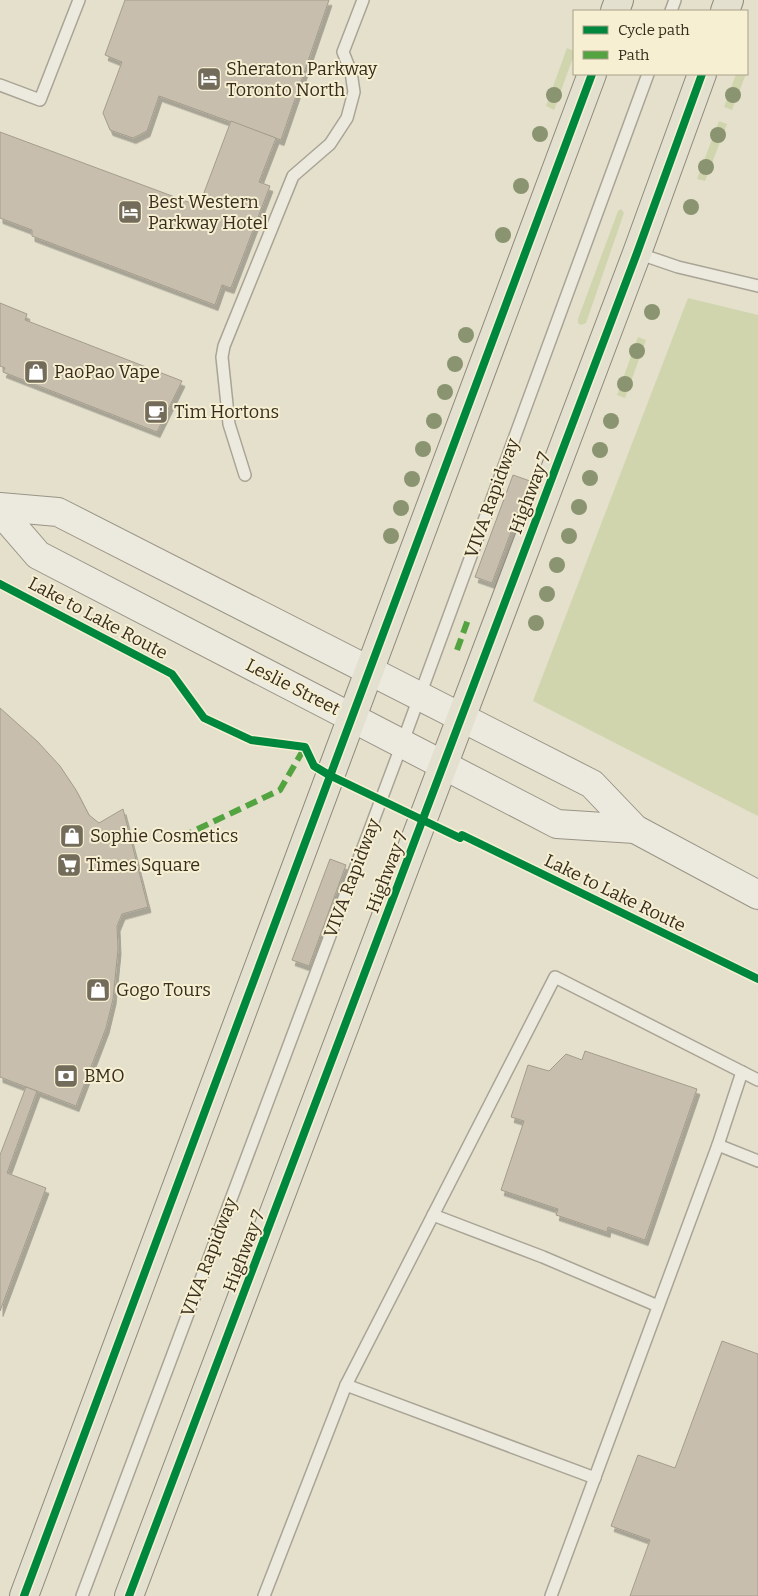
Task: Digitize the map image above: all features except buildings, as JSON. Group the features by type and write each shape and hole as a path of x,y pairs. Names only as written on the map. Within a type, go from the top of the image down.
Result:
{"main road":[{"path":"24,1596 592,75"},
{"name":"Highway 7","path":"129,1596 462,718 637,253 702,75"},
{"name":"Leslie Street","path":"0,507 58,512 592,784 635,829 758,895"},
{"name":"Leslie Street","path":"0,511 38,555 557,824 635,829"}],"lane":[{"path":"0,85 40,100 79,0"},
{"path":"245,475 229,424 222,357 224,346 293,176 330,144 347,118 354,92 351,72 343,52 363,0"},
{"name":"VIVA Rapidway","path":"82,1596 402,744 648,75"},
{"path":"637,253 678,268 758,286"},
{"path":"264,1596 346,1385 555,977 758,1080"},
{"path":"551,1596 718,1144 742,1072"},
{"path":"718,1144 758,1161"},
{"path":"433,1215 658,1306"},
{"path":"346,1385 595,1478"}],"green space":[{"path":"567,48 573,51 573,58 554,110 546,106"},
{"path":"736,75 746,75 732,110 724,107"},
{"path":"719,121 727,124 705,181 697,179"},
{"path":"621,209 624,213 586,323 581,325 578,323 578,319 618,211"},
{"path":"688,298 758,315 758,816 533,701"},
{"path":"638,337 646,340 625,398 617,395"}],"marked path":[{"path":"457,650 469,617"},
{"path":"181,837 280,790 305,747"}],"cycle path":[{"path":"24,1596 592,75"},
{"path":"129,1596 637,253 702,75"},
{"name":"Lake to Lake Route","path":"0,584 172,674 204,718 251,740 305,747 314,766 329,775 460,838 462,835 758,979"}],"place":[{"name":"Sheraton Parkway Toronto North","path":"209,79"},
{"name":"Best Western Parkway Hotel","path":"130,212"},
{"name":"PaoPao Vape","path":"36,372"},
{"name":"Tim Hortons","path":"156,412"},
{"name":"Sophie Cosmetics","path":"72,836"},
{"name":"Times Square","path":"69,865"},
{"name":"Gogo Tours","path":"98,990"},
{"name":"BMO","path":"66,1076"}]}
